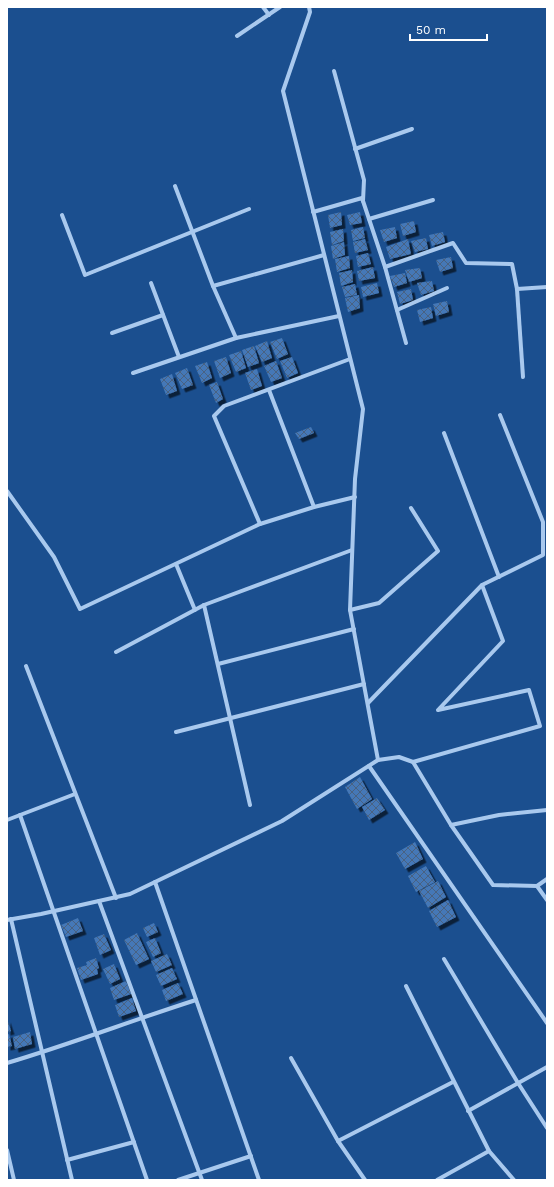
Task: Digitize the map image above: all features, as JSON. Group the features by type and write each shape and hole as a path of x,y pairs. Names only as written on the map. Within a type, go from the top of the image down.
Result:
{"street":[{"path":"264,7 269,15"},
{"path":"237,36 280,7"},
{"path":"309,7 310,12 283,91 363,409 355,497 350,610 378,760"},
{"path":"334,71 364,180 363,202"},
{"path":"355,148 412,129"},
{"path":"175,186 213,286 236,338"},
{"path":"313,212 362,198 385,268 406,343"},
{"path":"369,219 433,200"},
{"path":"62,215 85,275 249,209"},
{"path":"385,268 453,243 466,263 512,264 517,289 523,377"},
{"path":"213,286 324,255"},
{"path":"151,283 179,357"},
{"path":"517,289 547,287"},
{"path":"397,310 447,288"},
{"path":"112,333 163,316"},
{"path":"133,372 236,338 339,316"},
{"path":"260,524 214,416 224,406 350,359"},
{"path":"269,390 314,507"},
{"path":"368,703 482,585 543,555 543,522 500,415"},
{"path":"444,433 499,576"},
{"path":"7,491 54,557 80,609 260,524 314,507 355,497"},
{"path":"350,610 379,603 438,551 411,508"},
{"path":"116,652 204,605 352,550"},
{"path":"176,564 195,610"},
{"path":"72,1180 9,920 130,894 282,821 378,760 399,757 413,762 540,726 529,690 438,710 503,641 482,585"},
{"path":"204,605 250,805"},
{"path":"218,664 354,629"},
{"path":"26,666 116,898"},
{"path":"176,732 364,684"},
{"path":"413,762 451,824 494,885 537,886 547,879"},
{"path":"369,766 547,1023"},
{"path":"7,820 75,794"},
{"path":"451,824 499,815 547,810"},
{"path":"20,815 147,1180"},
{"path":"155,882 259,1180"},
{"path":"537,886 547,900"},
{"path":"100,901 202,1180"},
{"path":"444,959 518,1083 547,1128"},
{"path":"406,986 468,1112 489,1151 514,1180"},
{"path":"7,1063 196,1000"},
{"path":"291,1058 338,1141 365,1180"},
{"path":"468,1112 547,1067"},
{"path":"338,1141 454,1082"},
{"path":"67,1160 134,1142"},
{"path":"7,1150 14,1180"},
{"path":"437,1180 489,1151"},
{"path":"178,1180 251,1156"}],"building":[{"path":"341,212 342,225 330,228 328,215"},
{"path":"360,212 362,223 350,225 347,215"},
{"path":"414,221 416,232 403,236 400,224"},
{"path":"363,227 365,238 353,241 351,230"},
{"path":"395,227 397,238 384,242 380,230"},
{"path":"343,229 344,241 332,245 330,232"},
{"path":"443,232 445,242 432,246 429,235"},
{"path":"426,238 428,249 415,252 411,241"},
{"path":"365,239 368,250 355,253 353,242"},
{"path":"408,239 411,254 390,259 386,247"},
{"path":"344,242 345,255 333,259 331,246"},
{"path":"368,253 371,264 358,267 356,256"},
{"path":"349,256 350,268 337,272 335,259"},
{"path":"451,257 453,268 440,272 436,260"},
{"path":"373,267 375,278 359,281 357,271"},
{"path":"420,268 422,278 409,282 405,270"},
{"path":"352,270 353,282 341,286 339,273"},
{"path":"405,273 407,283 394,287 390,276"},
{"path":"432,281 434,291 421,295 417,283"},
{"path":"377,283 379,293 363,297 361,287"},
{"path":"355,284 357,295 345,297 342,287"},
{"path":"411,289 413,300 400,304 397,292"},
{"path":"359,295 360,308 348,312 345,298"},
{"path":"447,301 449,312 436,316 433,304"},
{"path":"431,307 433,318 420,322 417,310"},
{"path":"282,338 288,354 277,359 270,342"},
{"path":"267,341 272,358 262,362 255,346"},
{"path":"254,346 259,363 248,367 242,350"},
{"path":"241,351 246,368 236,372 229,355"},
{"path":"226,357 231,373 220,378 214,361"},
{"path":"292,357 298,373 287,378 280,361"},
{"path":"276,361 282,378 271,382 264,366"},
{"path":"207,362 212,378 202,383 195,366"},
{"path":"187,368 193,385 182,389 175,373"},
{"path":"257,369 262,386 251,390 245,373"},
{"path":"172,374 177,391 166,395 160,379"},
{"path":"217,382 223,399 216,403 209,385"},
{"path":"311,427 314,433 299,439 295,433"},
{"path":"360,777 372,799 357,809 345,787"},
{"path":"377,798 385,810 369,820 362,807"},
{"path":"415,842 423,859 405,869 396,853"},
{"path":"426,866 435,882 416,892 408,876"},
{"path":"438,881 446,897 428,908 419,891"},
{"path":"448,900 456,917 437,927 429,911"},
{"path":"78,918 83,931 66,937 61,925"},
{"path":"154,923 158,932 147,937 143,928"},
{"path":"137,933 149,959 136,965 124,940"},
{"path":"104,934 111,950 100,955 94,938"},
{"path":"155,938 161,953 153,957 146,942"},
{"path":"167,954 172,965 156,972 151,961"},
{"path":"96,958 99,968 97,969 98,974 81,980 77,968 87,965 86,962"},
{"path":"114,964 120,979 110,984 103,969"},
{"path":"172,968 177,979 161,986 156,975"},
{"path":"126,981 131,994 114,1000 110,988"},
{"path":"178,983 183,994 166,1001 162,990"},
{"path":"132,998 136,1011 119,1017 115,1005"},
{"path":"7,1019 11,1031 7,1032"},
{"path":"30,1032 32,1044 15,1049 13,1037"},
{"path":"9,1034 12,1046 7,1047 7,1035"}]}
